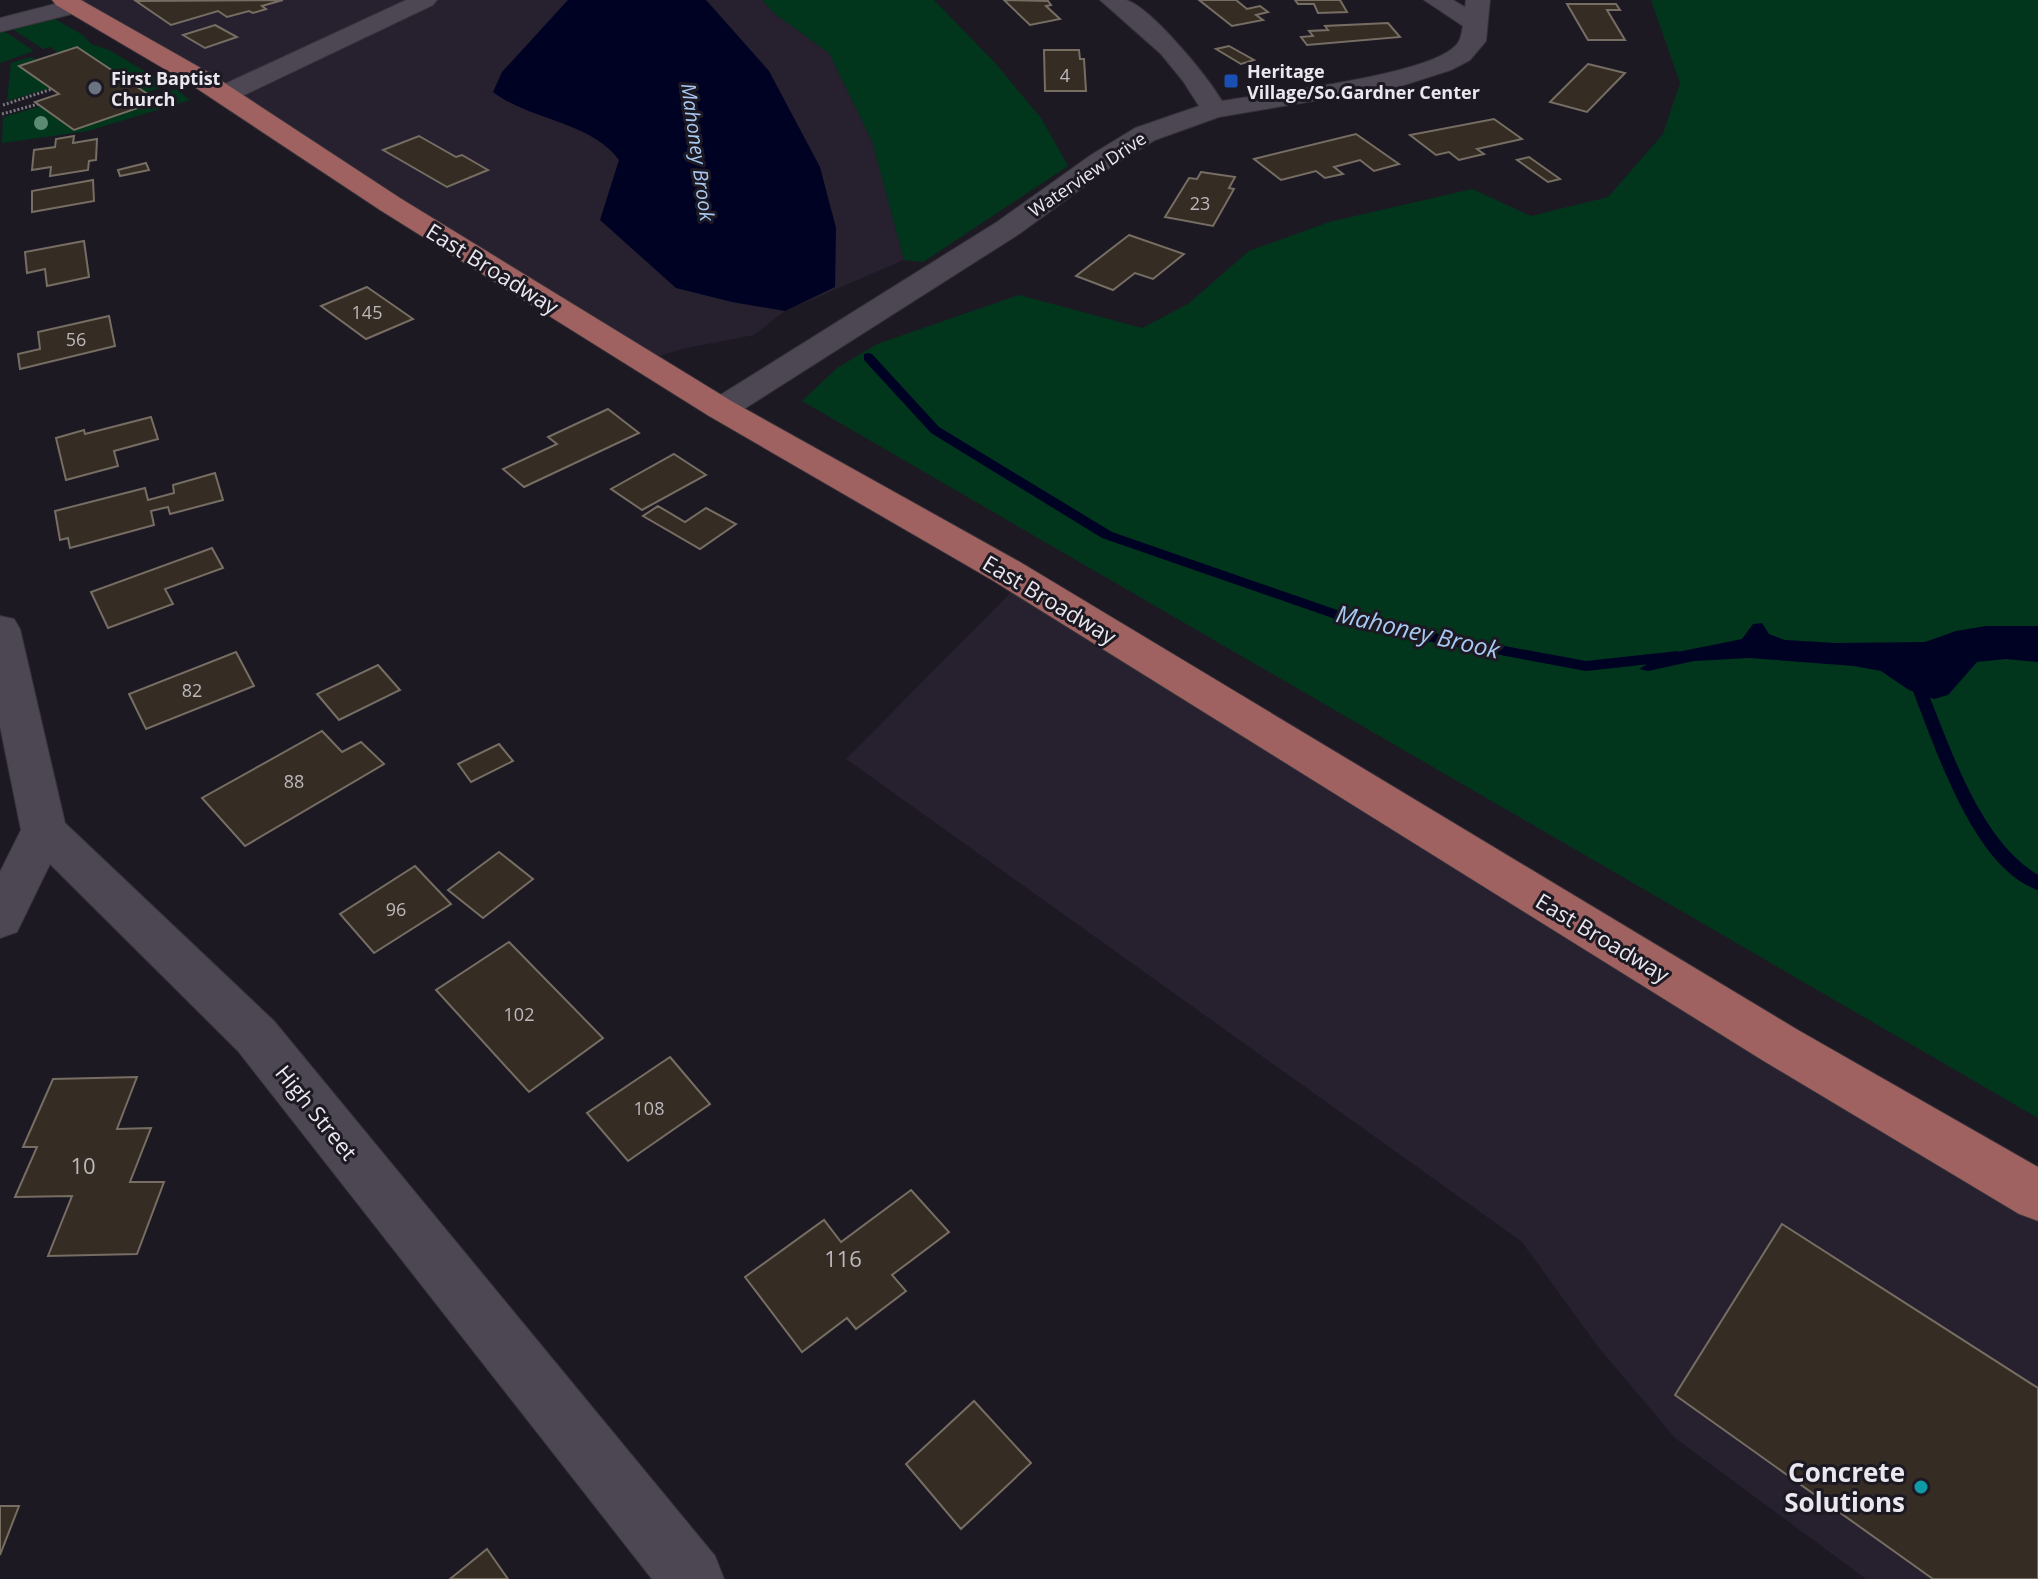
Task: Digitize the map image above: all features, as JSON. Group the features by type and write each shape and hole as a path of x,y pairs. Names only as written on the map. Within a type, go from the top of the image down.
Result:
{"main road":[{"name":"East Broadway","path":"69,3 225,94 390,204 721,409 1006,571 1754,1029 2038,1196"}],"street":[{"path":"225,94 425,0"},
{"path":"1112,0 1197,77 1214,110"},
{"path":"1436,0 1477,12"},
{"path":"0,25 69,3"},
{"name":"Waterview Drive","path":"721,409 995,236 1129,142 1162,127 1214,110 1419,73 1461,55 1473,41 1477,12"},
{"path":"0,629 44,830 0,919"},
{"name":"High Street","path":"44,830 256,1036 692,1579"}],"path":[{"path":"3,105 52,89"},
{"path":"2,114 38,104"}],"shaded area":[{"path":"63,0 762,0 775,14 829,53 872,141 904,260 785,311 754,335 682,349 644,361"},
{"path":"1022,581 2038,1193 2038,1579 1866,1579 1675,1438 1599,1348 1522,1242 846,759"}],"green space":[{"path":"762,0 934,0 996,64 1041,118 1068,166 923,262 904,260 872,141 829,53 775,14"},
{"path":"1651,0 2038,0 2038,1118 802,401 837,368 877,344 1019,295 1142,328 1188,304 1249,251 1329,222 1472,189 1531,216 1608,197 1663,134 1680,83"},
{"path":"53,18 83,35 91,44 109,50 168,85 146,93 77,47 58,53 51,47 43,49 9,27"},
{"path":"1,29 34,51 0,63"},
{"path":"31,57 37,60 20,66 50,88 7,101 11,63"},
{"path":"176,89 190,100 88,131 2,143 3,117 41,106 74,130 157,101 152,97"}],"water":[{"path":"568,0 706,0 769,71 820,167 836,228 835,287 785,311 676,288 600,220 619,160 592,137 508,102 493,92 502,72"},
{"path":"1762,623 1769,634 1785,640 1836,643 1925,642 1956,631 1986,626 2038,626 2038,662 2006,659 1977,662 1948,695 1934,699 1909,690 1881,671 1854,666 1749,658 1694,661 1648,671 1639,669 1663,655 1742,639 1753,624"}],"building":[{"path":"283,0 262,6 266,9 253,13 249,11 227,17 218,11 171,25 136,1"},
{"path":"1004,0 1048,1 1051,5 1046,6 1060,19 1030,25"},
{"path":"1199,0 1236,0 1247,9 1260,6 1268,12 1256,15 1263,20 1232,26"},
{"path":"1295,0 1340,0 1347,12 1318,13 1314,4 1298,4"},
{"path":"1567,4 1616,4 1620,10 1607,10 1625,40 1588,40"},
{"path":"1388,23 1400,37 1307,45 1301,37 1313,36 1309,31 1328,30 1325,26"},
{"path":"215,25 237,37 205,48 183,35"},
{"path":"1229,46 1254,60 1241,64 1216,49"},
{"name":"First Baptist Church","path":"77,47 158,101 74,130 35,102 59,94 19,66"},
{"path":"1044,50 1079,50 1080,59 1084,59 1086,91 1045,91"},
{"path":"1588,64 1625,73 1587,112 1550,102"},
{"path":"1494,119 1522,139 1477,149 1484,154 1459,160 1449,152 1436,155 1410,135"},
{"path":"1356,134 1399,164 1374,171 1360,160 1334,167 1343,174 1325,178 1316,171 1281,180 1254,159"},
{"path":"74,136 73,143 97,139 96,160 89,161 88,170 50,176 51,167 32,170 34,150 55,147 56,139"},
{"path":"419,136 456,157 462,155 488,170 447,187 383,150"},
{"path":"1529,157 1560,179 1548,182 1517,160"},
{"path":"146,163 149,170 120,176 118,170"},
{"path":"1201,172 1235,177 1229,188 1234,189 1213,226 1165,217 1189,178 1197,179"},
{"path":"93,180 94,201 32,212 32,191"},
{"path":"1129,235 1184,254 1153,279 1135,273 1113,290 1076,276"},
{"path":"84,241 89,277 47,286 45,269 27,273 25,252"},
{"path":"367,287 413,319 366,339 321,306"},
{"path":"109,316 115,346 20,369 18,354 40,349 38,332"},
{"path":"608,409 639,433 524,487 503,469 557,444 548,437"},
{"path":"151,417 158,439 114,451 118,466 66,480 56,438"},
{"path":"674,454 706,475 642,510 611,489"},
{"path":"215,473 223,500 170,514 168,507 151,511 154,525 70,548 68,538 60,540 55,511 145,488 148,500 174,493 173,485"},
{"path":"658,506 685,522 706,508 736,524 700,549 643,516"},
{"path":"212,548 223,568 165,589 173,604 108,628 91,592"},
{"path":"236,652 254,686 146,729 129,694"},
{"path":"378,665 400,690 339,720 317,694"},
{"path":"322,731 342,752 361,742 384,764 245,846 202,798"},
{"path":"499,744 513,761 471,782 458,764"},
{"path":"499,852 533,879 483,918 448,890"},
{"path":"415,866 451,904 374,953 340,914"},
{"path":"509,942 603,1038 529,1092 436,990"},
{"path":"670,1057 710,1104 628,1161 587,1113"},
{"path":"137,1077 117,1129 151,1128 130,1182 164,1182 137,1254 48,1256 72,1196 15,1197 37,1147 23,1147 53,1079"},
{"path":"911,1190 949,1232 892,1275 906,1291 856,1329 847,1318 802,1352 745,1277 824,1220 841,1242"},
{"name":"Concrete Solutions","path":"1782,1224 2038,1388 2038,1579 1933,1579 1675,1395"},
{"path":"974,1401 1031,1463 961,1529 906,1464"},
{"path":"0,1506 19,1506 0,1555"},
{"path":"487,1549 508,1579 450,1579"}],"waterway":[{"name":"Mahoney Brook","path":"868,357 935,430 1107,535 1367,625 1586,666 1678,656"},
{"path":"1914,676 1974,819 2015,869 2038,883"}],"place":[{"name":"Heritage Village/So.Gardner Center","path":"1231,81"},
{"name":"First Baptist Church","path":"95,88"},
{"name":"Concrete Solutions","path":"1921,1487"}]}
